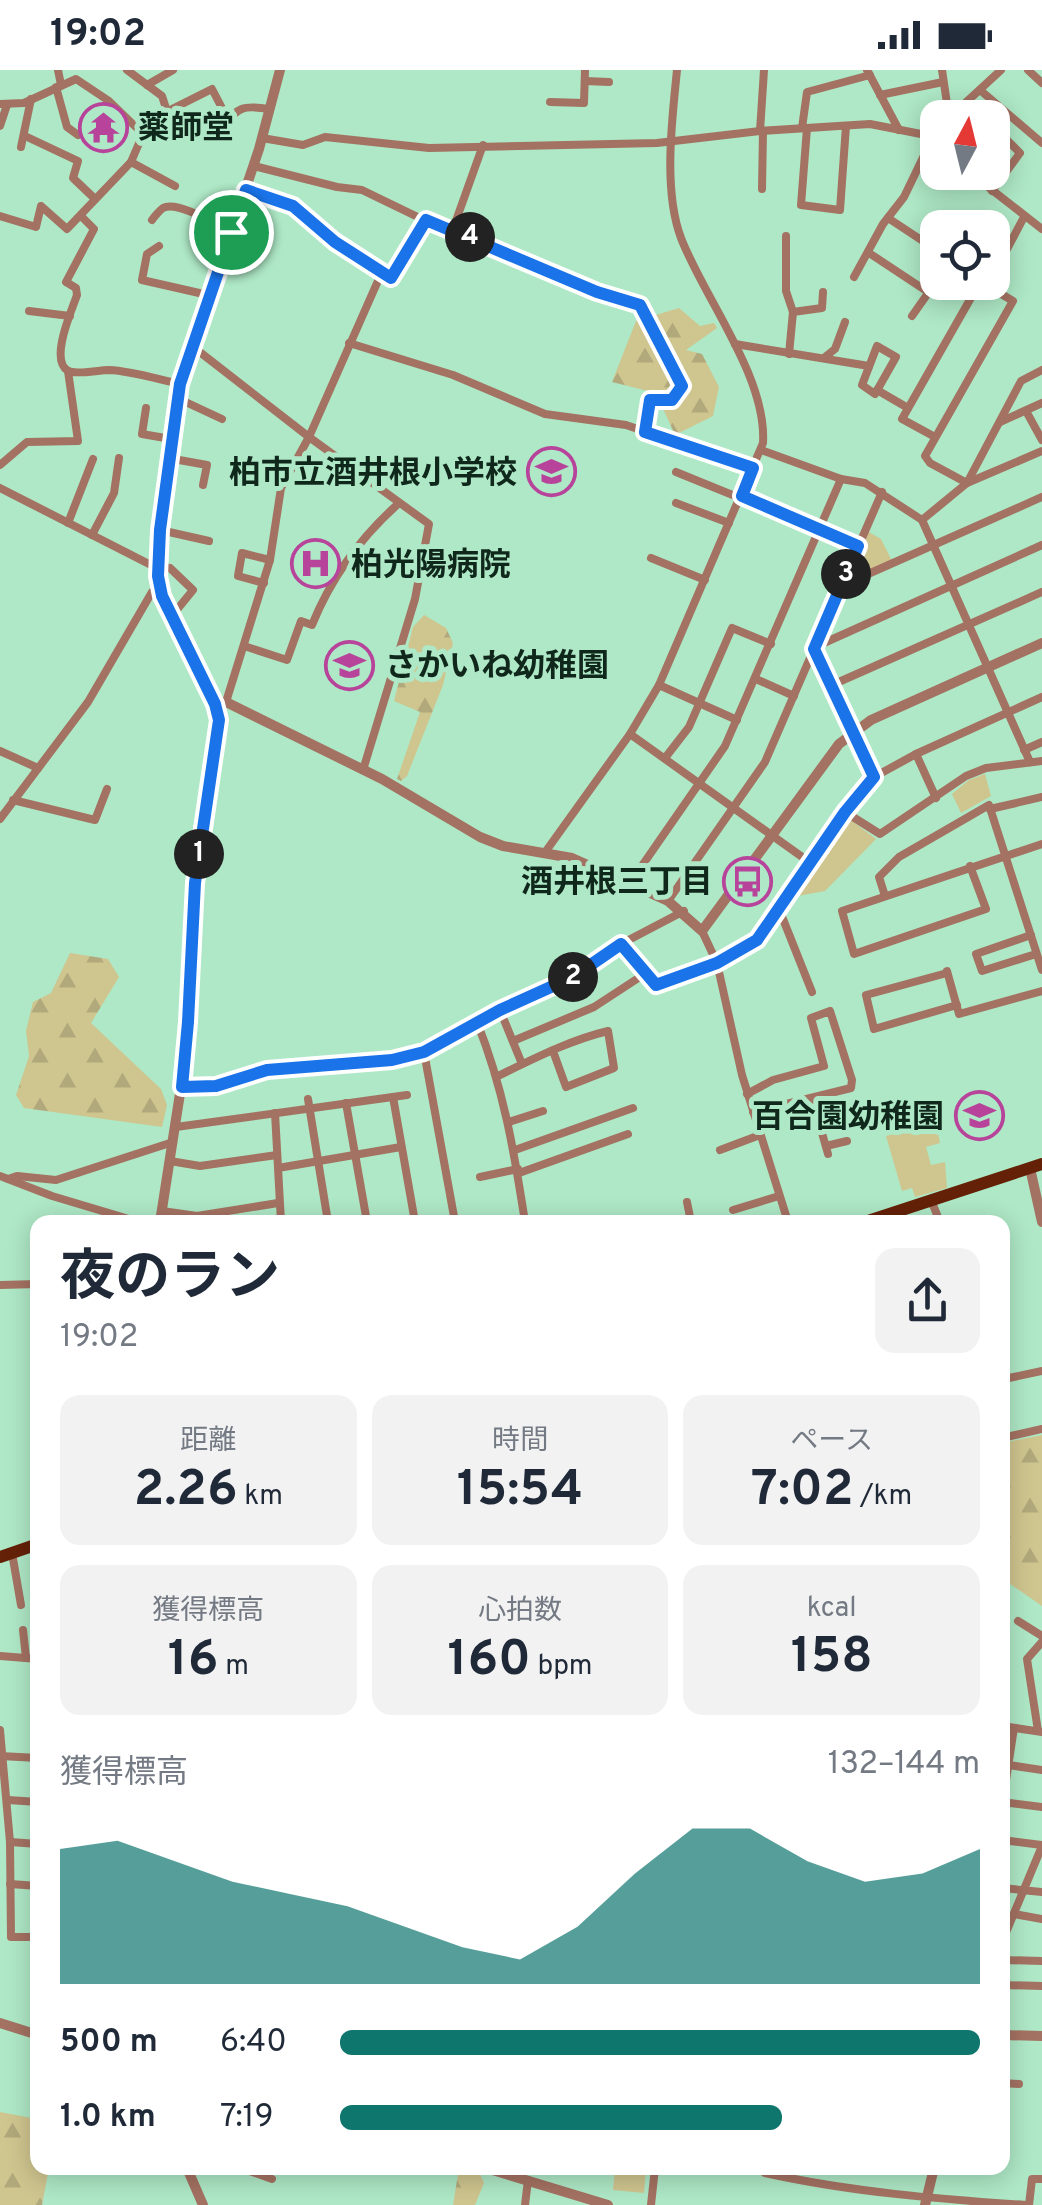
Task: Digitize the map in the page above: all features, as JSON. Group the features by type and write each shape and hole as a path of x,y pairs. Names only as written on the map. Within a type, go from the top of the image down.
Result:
{"main road":[{"path":"903,1215 931,1200 1036,1166"},
{"path":"6,1555 30,1547"}],"street":[{"path":"58,70 67,127 78,135"},
{"path":"127,70 162,96 175,136"},
{"path":"147,85 173,70"},
{"path":"280,70 254,166 180,384 158,565 160,587 171,617 221,703 362,770 490,842 572,858 684,911 702,931 717,963 748,1094 785,1215"},
{"path":"550,102 584,103 585,70"},
{"path":"546,851 630,734 659,686 761,450 762,420 734,344 681,238 674,210 672,142 677,70"},
{"path":"762,189 764,70"},
{"path":"942,70 946,100"},
{"path":"969,100 1001,70"},
{"path":"1028,70 1042,83"},
{"path":"846,126 840,210 801,205 806,92 868,73 899,130"},
{"path":"0,126 3,104 31,99 79,80 110,101 143,134 175,136 218,131 246,106 269,109"},
{"path":"585,81 609,82"},
{"path":"880,95 943,82"},
{"path":"168,111 212,88 224,110 232,116"},
{"path":"980,90 1042,143"},
{"path":"21,147 31,99"},
{"path":"262,138 302,145 325,137 429,148 672,142 870,124 920,138"},
{"path":"0,216 36,226 41,206 67,229 131,162 143,134"},
{"path":"25,136 78,161 72,178 94,198"},
{"path":"1010,143 1020,153 1010,167"},
{"path":"452,230 483,146"},
{"path":"131,162 175,186"},
{"path":"854,277 920,164"},
{"path":"254,166 337,188 362,190 597,292 640,305 682,386 672,400 650,400 645,432"},
{"path":"246,190 293,206 391,278 426,220"},
{"path":"992,191 1042,229"},
{"path":"152,220 170,206 190,211 231,232"},
{"path":"0,465 28,442 78,441 68,370 60,359 60,350 78,295 76,288 66,282 94,229 81,216"},
{"path":"1010,243 1024,217"},
{"path":"888,218 920,239"},
{"path":"786,236 786,291 793,312 789,354"},
{"path":"160,246 147,254 142,280 208,295"},
{"path":"870,253 920,287"},
{"path":"161,1215 182,1087 195,883 221,703 264,582 281,488 381,274"},
{"path":"793,312 822,308 823,292"},
{"path":"968,484 930,464 925,456 1013,301 1010,299"},
{"path":"912,316 923,300"},
{"path":"935,437 902,419 970,300"},
{"path":"29,311 70,316"},
{"path":"734,344 821,360 835,349 845,322"},
{"path":"349,343 452,376 545,414 626,425 753,468"},
{"path":"192,346 308,437 429,524 415,600 362,770"},
{"path":"877,346 896,358 877,390 875,394 862,386 877,346"},
{"path":"825,357 870,366"},
{"path":"68,370 118,371 180,384"},
{"path":"968,484 1021,382 1042,370"},
{"path":"877,390 908,408"},
{"path":"178,398 222,419"},
{"path":"1000,422 1042,403"},
{"path":"146,408 142,434 171,439"},
{"path":"1026,411 1042,440"},
{"path":"761,450 841,479 865,483 922,520 1030,762"},
{"path":"922,520 968,484 1042,451"},
{"path":"92,534 114,494 119,458"},
{"path":"168,458 207,465 204,484"},
{"path":"68,522 93,459"},
{"path":"676,472 858,546"},
{"path":"630,883 725,746 841,479"},
{"path":"0,488 170,568 193,590 171,617"},
{"path":"668,901 766,762 882,492"},
{"path":"841,586 1042,497"},
{"path":"676,503 730,523"},
{"path":"244,646 287,660 301,621 312,626 346,562 398,504"},
{"path":"160,530 209,541"},
{"path":"815,648 1042,545"},
{"path":"264,582 238,576 242,554 270,560"},
{"path":"651,558 705,580"},
{"path":"0,820 88,702 152,592 160,587"},
{"path":"832,686 1042,592"},
{"path":"665,758 689,726 732,628 771,644"},
{"path":"702,931 829,755 852,734 871,720 1042,644"},
{"path":"815,648 874,777"},
{"path":"756,678 794,696"},
{"path":"659,686 737,720"},
{"path":"621,944 656,985 717,963 757,940 845,812 874,777 1042,696"},
{"path":"630,734 812,864"},
{"path":"1024,750 1042,742"},
{"path":"0,752 38,768"},
{"path":"916,754 936,798"},
{"path":"845,812 880,834 966,776 986,768 1042,761"},
{"path":"13,800 95,820 107,788"},
{"path":"885,896 878,877 899,857 989,805 990,808 1042,796"},
{"path":"990,808 1042,970"},
{"path":"970,866 986,909 854,954 842,911 970,866 1042,844"},
{"path":"779,909 807,966 812,992"},
{"path":"182,1087 216,1086 267,1070 392,1060 424,1052 500,1010 573,977 621,944 684,911"},
{"path":"1031,935 976,954 982,971 1036,954"},
{"path":"513,1041 594,1006 646,972"},
{"path":"957,1005 874,1029 866,996 947,972 957,1005 959,1014 1042,991"},
{"path":"500,1010 522,1064"},
{"path":"748,1094 774,1080 824,1066 812,1018 830,1011 853,1086 753,1112"},
{"path":"477,1022 498,1076 515,1150 524,1215"},
{"path":"498,1076 553,1051 608,1031 614,1068 566,1088 553,1051"},
{"path":"424,1052 455,1215"},
{"path":"176,1127 275,1113 308,1103 346,1103 408,1095"},
{"path":"392,1098 414,1215"},
{"path":"812,1098 827,1150 847,1141"},
{"path":"308,1103 327,1215"},
{"path":"346,1103 366,1215"},
{"path":"515,1150 633,1108"},
{"path":"509,1122 543,1111"},
{"path":"275,1113 280,1215"},
{"path":"480,1177 518,1171 628,1134"},
{"path":"720,1150 760,1135"},
{"path":"4,1177 56,1180 173,1142"},
{"path":"278,1168 401,1146"},
{"path":"170,1160 200,1166 277,1155"},
{"path":"1036,1166 1042,1222"},
{"path":"4,1177 116,1215"},
{"path":"733,1210 778,1196"},
{"path":"931,1200 937,1215"},
{"path":"686,1202 689,1215"},
{"path":"203,1215 278,1203"},
{"path":"0,1285 30,1284"},
{"path":"1010,1378 1042,1371"},
{"path":"1010,1436 1042,1429"},
{"path":"6,1555 20,1604"},
{"path":"1010,1727 1040,1731 1037,1683 1027,1659 1042,1639 1018,1621"},
{"path":"22,1630 26,1658"},
{"path":"0,1656 30,1658"},
{"path":"1010,1746 1014,1728"},
{"path":"0,1730 8,1800 11,1937 30,1937"},
{"path":"2,1756 30,1758"},
{"path":"1010,1766 1042,1770"},
{"path":"8,1800 30,1801"},
{"path":"1010,1804 1042,1807"},
{"path":"1010,1841 1042,1845 1010,1923"},
{"path":"10,1842 30,1843"},
{"path":"10,1884 30,1885"},
{"path":"1010,1889 1042,1892"},
{"path":"1014,1914 1042,1919"},
{"path":"1010,1960 1042,1961"},
{"path":"1010,1985 1042,1986"},
{"path":"0,2023 30,2032"},
{"path":"1010,2034 1042,2036"},
{"path":"1010,2083 1019,2084"},
{"path":"190,2175 203,2205"},
{"path":"261,2175 272,2179"},
{"path":"523,2175 525,2205"},
{"path":"526,2175 608,2205"},
{"path":"651,2205 655,2175"},
{"path":"774,2175 926,2202 1027,2205 1032,2179 1042,2180"},
{"path":"926,2202 932,2175"}],"green space":[{"path":"679,308 700,326 714,323 717,328 686,350 702,354 719,387 713,416 675,435 656,393 612,382 636,321"},
{"path":"867,531 881,539 892,561 850,580 847,578"},
{"path":"424,615 446,628 453,643 443,685 407,776 401,781 397,779 420,712 394,701 413,627"},
{"path":"985,774 991,796 961,813 952,794 969,780"},
{"path":"848,818 876,839 825,891 792,897"},
{"path":"70,953 108,959 119,977 91,1023 161,1089 167,1105 162,1127 24,1108 16,1095 29,1056 26,1031 33,1002 51,993"},
{"path":"936,1122 940,1143 926,1147 931,1165 945,1162 947,1188 915,1197 912,1188 902,1191 886,1136"},
{"path":"1042,1435 1042,1606 1010,1584 1010,1441"},
{"path":"0,2112 30,2118 30,2175 48,2175 42,2205 0,2205"},
{"path":"458,2175 481,2175 484,2183 475,2205 453,2205"},
{"path":"614,2175 645,2175 644,2193 613,2190"}],"place":[{"name":"薬師堂","path":"103,127"},
{"name":"柏市立酒井根小学校","path":"552,472"},
{"name":"柏光陽病院","path":"316,564"},
{"name":"さかいね幼稚園","path":"350,665"},
{"name":"酒井根三丁目","path":"748,881"},
{"name":"百合園幼稚園","path":"979,1116"}],"route":[{"path":"246,190 293,206 335,242 391,278 426,220 597,292 640,305 682,386 672,400 650,400 645,432 753,468 742,496 858,546 814,649 874,777 845,812 757,940 717,963 656,985 621,944 573,977 500,1010 424,1052 392,1060 267,1070 237,1082 182,1087 195,883 219,720 160,587 160,530 180,384 231,232 246,190"}]}
